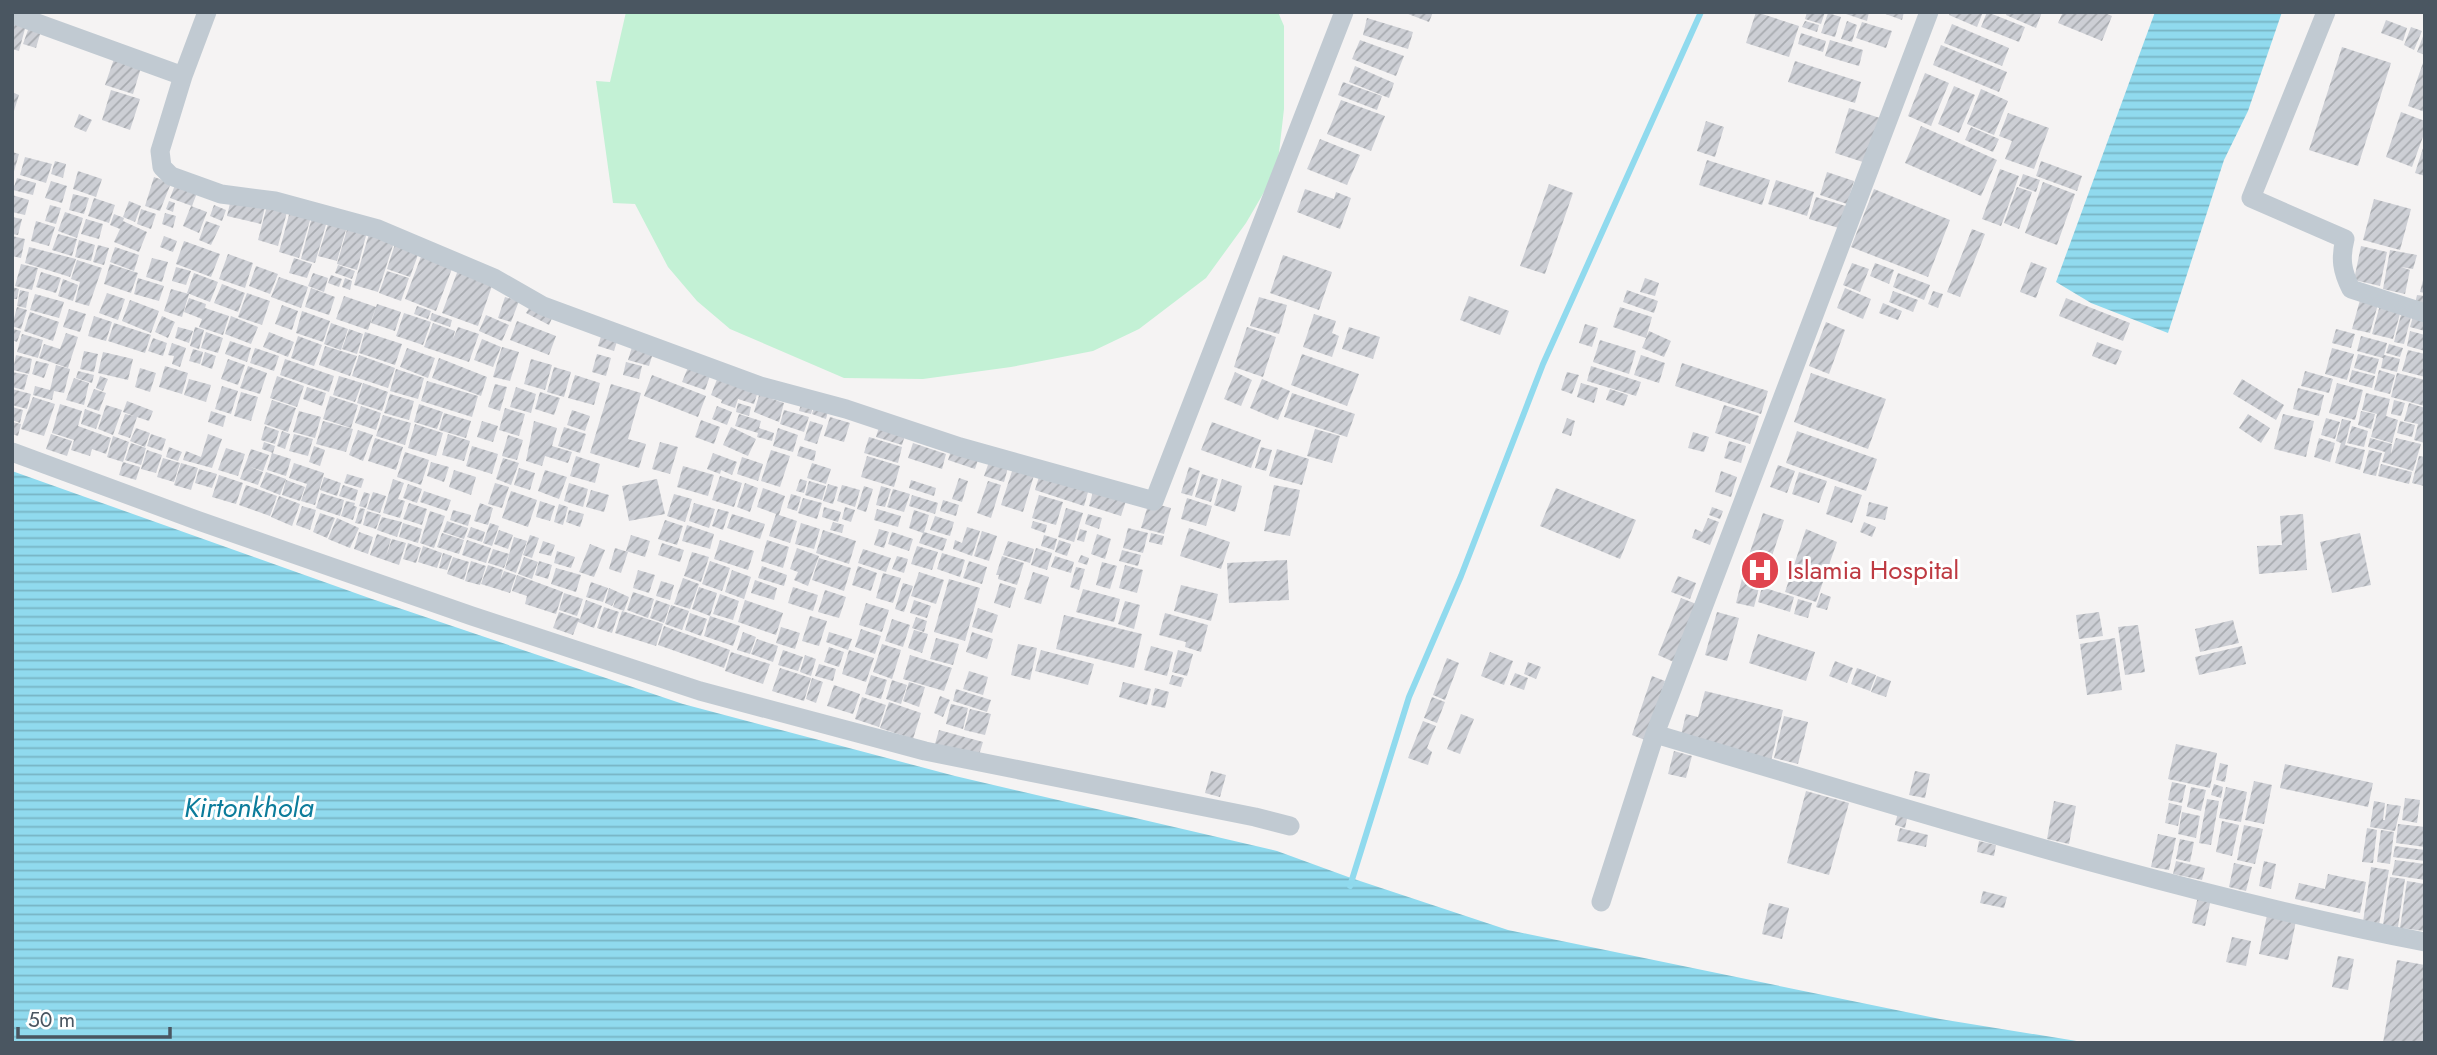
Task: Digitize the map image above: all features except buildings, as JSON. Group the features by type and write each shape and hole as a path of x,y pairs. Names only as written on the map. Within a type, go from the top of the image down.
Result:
{"street":[{"path":"207,12 183,76 160,151 162,166 172,176 221,194 275,201 378,229 494,278 543,306 760,386 846,408 960,447 1154,501 1344,12"},
{"path":"1601,902 1655,734 1929,12"},
{"path":"2326,12 2251,198 2345,239 2340,257 2351,289 2425,313"},
{"path":"12,14 183,76"},
{"path":"12,452 472,616 700,691 925,751 1290,826"},
{"path":"1655,734 2214,896 2425,942"}],"green space":[{"path":"626,12 1278,12 1284,26 1284,109 1277,170 1246,223 1206,278 1139,329 1093,351 1011,367 923,379 844,378 730,329 697,301 668,267 635,204 613,203 596,81 610,82"}],"water":[{"path":"2155,12 2282,12 2248,111 2224,160 2168,333 2091,303 2056,282"},
{"name":"Kirtonkhola","path":"12,471 372,599 683,704 955,776 1277,851 1508,930 1940,1019 2089,1043 12,1043"}],"waterway":[{"path":"1350,886 1409,697 1461,576 1543,364 1701,12"}],"place":[{"name":"Islamia Hospital","path":"1760,570"}]}
